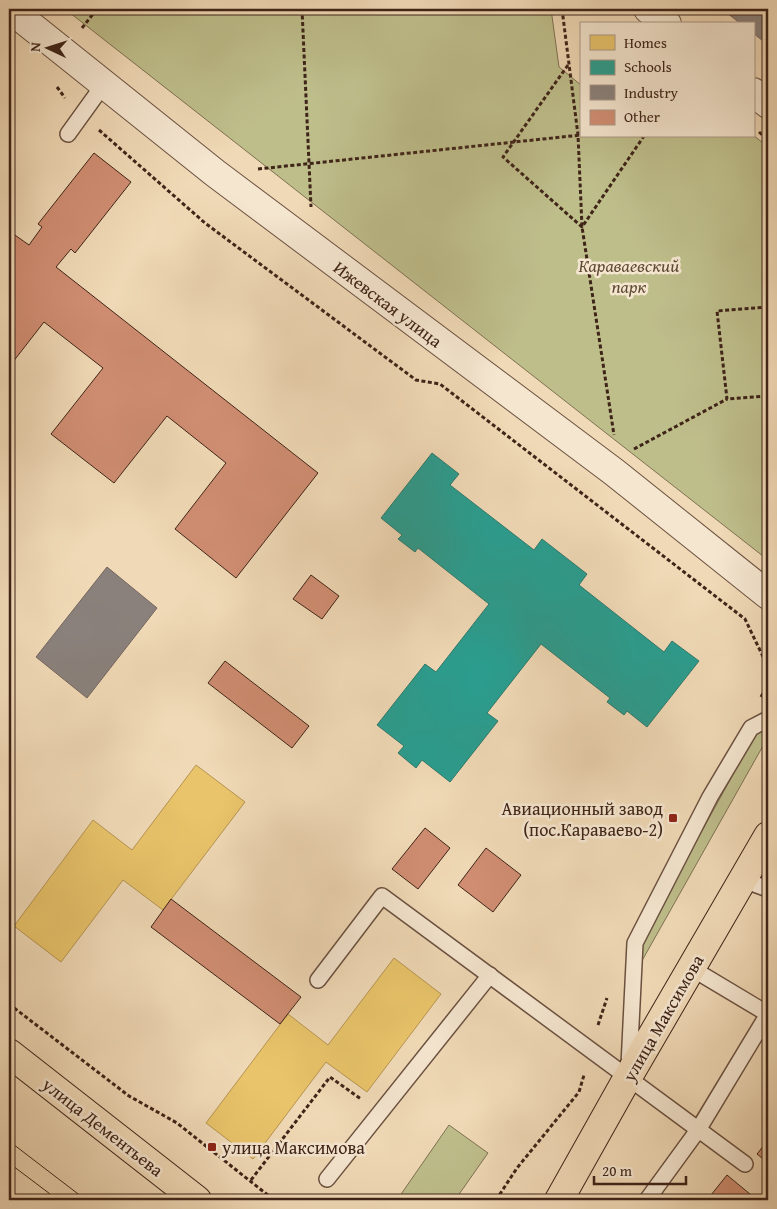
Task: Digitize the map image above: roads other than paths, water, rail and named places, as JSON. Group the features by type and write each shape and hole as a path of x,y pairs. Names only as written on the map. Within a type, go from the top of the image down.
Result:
{"main road":[{"name":"улица Максимова","path":"559,1200 768,836"},
{"name":"улица Дементьева","path":"9,1053 197,1200"}],"street":[{"name":"Ижевская улица","path":"10,9 312,248 614,472 768,595"},
{"path":"648,9 664,22"},
{"path":"754,93 768,104"}],"lane":[{"path":"68,134 104,84"},
{"path":"628,1077 635,943 715,788 751,728 768,719"},
{"path":"743,880 768,889"},
{"path":"318,980 382,896 745,1164"},
{"path":"648,1200 698,1130 768,1014 691,968"},
{"path":"327,1179 490,975"}],"tram line":[{"path":"9,1141 86,1200"},
{"path":"9,1163 58,1200"}],"place":[{"name":"Авиационный завод (пос.Караваево-2)","path":"673,818"},
{"name":"улица Максимова","path":"212,1147"}],"park label":[{"name":"Караваевский парк","path":"629,275"}]}
